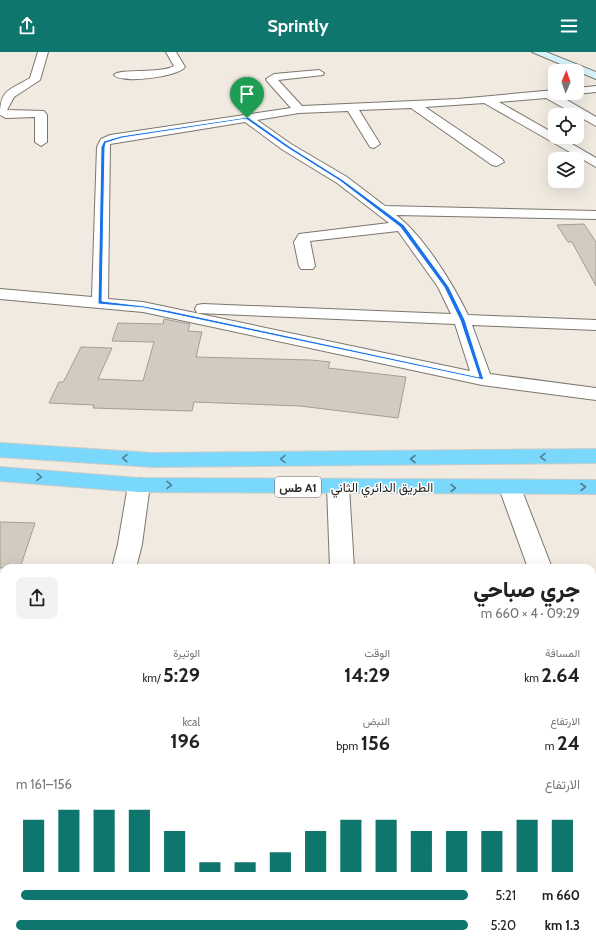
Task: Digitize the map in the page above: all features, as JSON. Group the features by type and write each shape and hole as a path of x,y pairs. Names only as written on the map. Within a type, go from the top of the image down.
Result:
{"highway":[{"name":"طس A1","path":"0,450 153,460 596,456"},
{"name":"الطريق الدائري الثاني","path":"0,474 139,485 510,488 596,487"}],"street":[{"path":"41,142 40,113 6,114 1,111 9,95 35,80 43,52"},
{"path":"119,75 166,73 176,70 180,67 171,52"},
{"path":"537,52 596,76"},
{"path":"299,110 271,79 274,77 319,73"},
{"path":"584,90 596,89"},
{"path":"100,303 103,147 105,142 121,137 299,110 414,105 548,94"},
{"path":"487,100 596,164"},
{"path":"558,100 596,122"},
{"path":"414,105 497,162"},
{"path":"351,108 374,144"},
{"path":"247,118 287,147 342,180 402,226 446,287 462,320 482,379"},
{"path":"383,210 596,215"},
{"path":"307,266 302,242 304,237 402,226"},
{"path":"0,294 144,307 596,325"},
{"path":"144,307 482,379 596,394"},
{"path":"125,564 130,544 139,485"},
{"path":"338,487 342,564"},
{"path":"510,488 538,564"}],"building":[{"path":"584,224 596,242 596,286 572,242 568,242 557,225"},
{"path":"164,319 190,324 188,331 202,332 196,357 311,360 330,362 328,368 406,377 398,418 300,406 194,402 192,411 93,408 94,405 49,403 59,382 63,382 66,377 81,347 112,348 98,379 143,381 154,342 112,341 118,323 163,324"},
{"path":"0,522 35,523 21,564 0,564"}],"route":[{"path":"247,118 287,147 342,180 402,226 411,236 446,287 462,320 482,379 375,358 171,312 144,307 100,303 103,147 105,142 110,139 121,137 247,118"}]}
